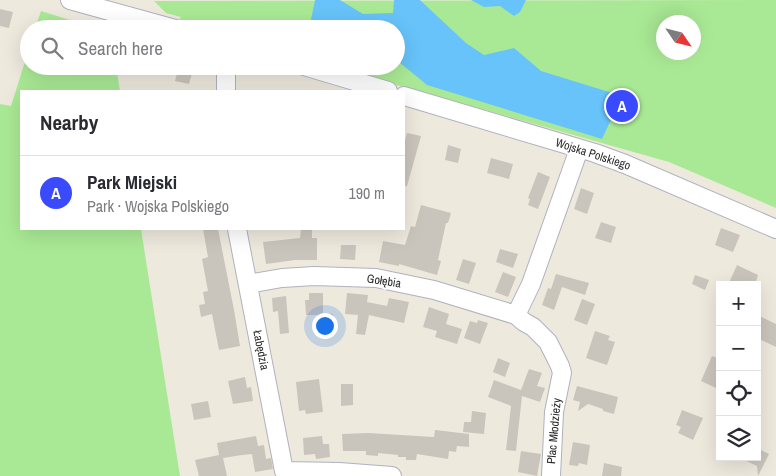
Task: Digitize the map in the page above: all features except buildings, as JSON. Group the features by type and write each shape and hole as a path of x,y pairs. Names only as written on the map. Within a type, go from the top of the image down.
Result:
{"street":[{"path":"70,0 142,20"},
{"path":"226,75 226,90"},
{"path":"334,75 385,90"},
{"name":"Wojska Polskiego","path":"405,96 595,153 776,229"},
{"path":"516,315 531,284 579,149"},
{"name":"Łabędzia","path":"236,230 284,472 339,472 392,476"},
{"name":"Gołębia","path":"248,284 282,278 314,276 376,278 434,290 516,315"},
{"name":"Plac Młodzieży","path":"516,315 533,327 548,342 562,373 554,412 551,476"}],"green space":[{"path":"776,0 776,208 669,162 361,75 405,75 405,20 179,20 181,17 166,13 154,1"},
{"path":"41,11 70,20 38,20"},
{"path":"21,75 117,75 120,90 20,90 20,230 141,230 180,476 0,476 0,104 11,106"}],"water":[{"path":"315,0 340,0 363,14 393,13 394,0 420,0 466,43 484,55 514,48 541,71 622,96 602,139 427,85 405,67 405,20 311,20"},
{"path":"471,0 526,0 520,12 514,16 500,6 484,7"}],"place":[{"name":"Park Miejski","path":"622,106"}]}
